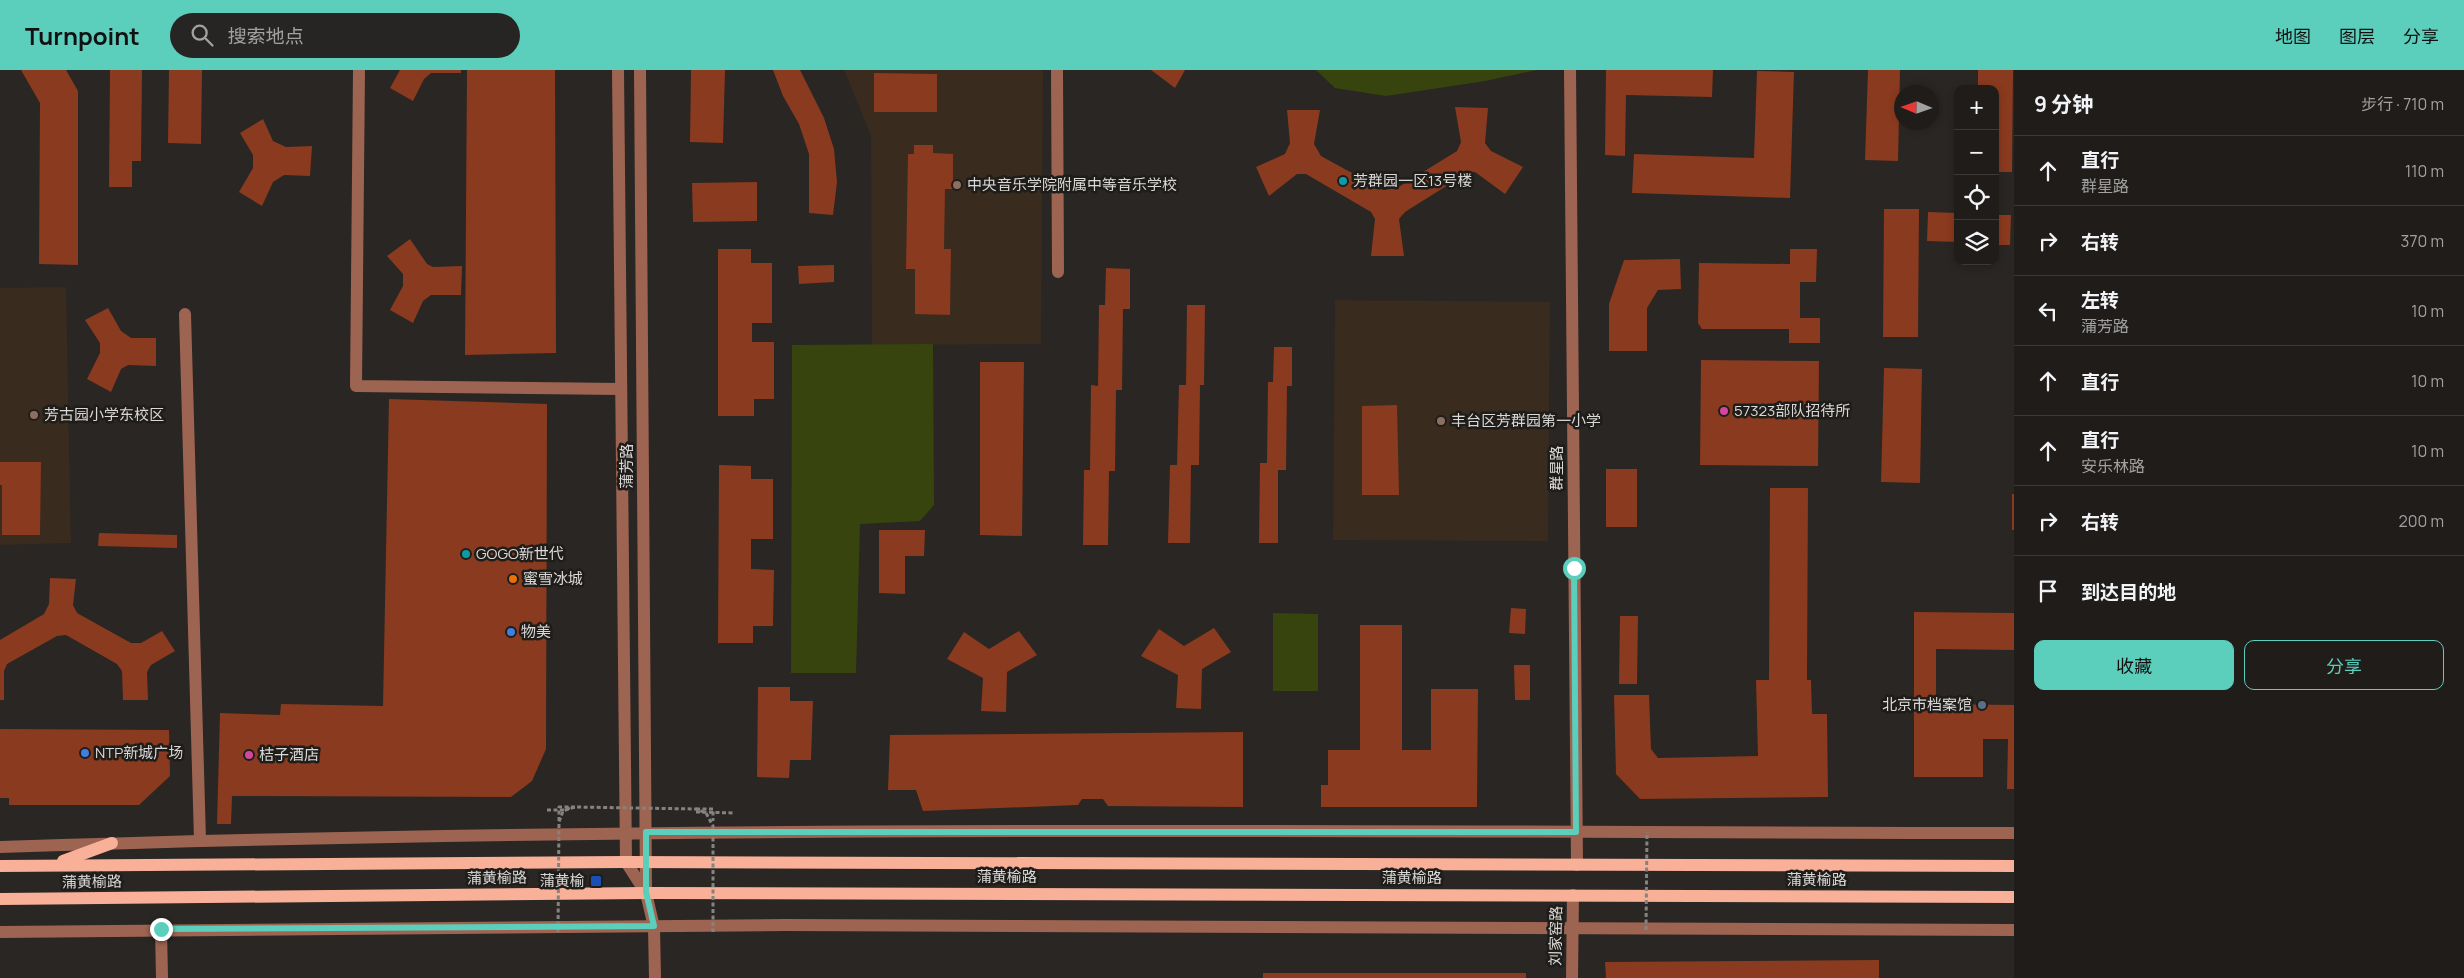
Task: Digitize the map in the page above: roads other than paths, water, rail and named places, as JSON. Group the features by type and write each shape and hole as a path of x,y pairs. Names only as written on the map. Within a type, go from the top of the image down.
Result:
{"main road":[{"path":"56,864 112,843"},
{"name":"蒲黄榆路","path":"0,866 56,864 646,862 2014,866"},
{"name":"蒲黄榆路","path":"0,900 646,892 2014,897"}],"street":[{"path":"359,70 356,386 621,389"},
{"name":"蒲芳路","path":"618,70 626,862"},
{"name":"蒲芳路","path":"640,70 646,892"},
{"path":"1057,70 1058,272"},
{"name":"群星路","path":"1570,70 1576,865"},
{"path":"185,314 200,840"},
{"path":"0,847 200,840 625,832 2014,833"},
{"path":"626,862 646,892 654,926 655,978"},
{"name":"刘家窑路","path":"1572,978 1573,895"},
{"path":"0,932 161,929 654,926 1223,926 2014,930"},
{"path":"161,929 162,978"}],"place":[{"name":"芳群园一区13号楼","path":"1343,181"},
{"name":"中央音乐学院附属中等音乐学校","path":"957,185"},
{"name":"57323部队招待所","path":"1724,411"},
{"name":"芳古园小学东校区","path":"34,415"},
{"name":"丰台区芳群园第一小学","path":"1441,421"},
{"name":"GOGO新世代","path":"466,554"},
{"name":"蜜雪冰城","path":"513,579"},
{"name":"物美","path":"511,632"},
{"name":"北京市档案馆","path":"1982,705"},
{"name":"NTP新城广场","path":"85,753"},
{"name":"桔子酒店","path":"249,755"},
{"name":"蒲黄榆","path":"596,881"}]}
